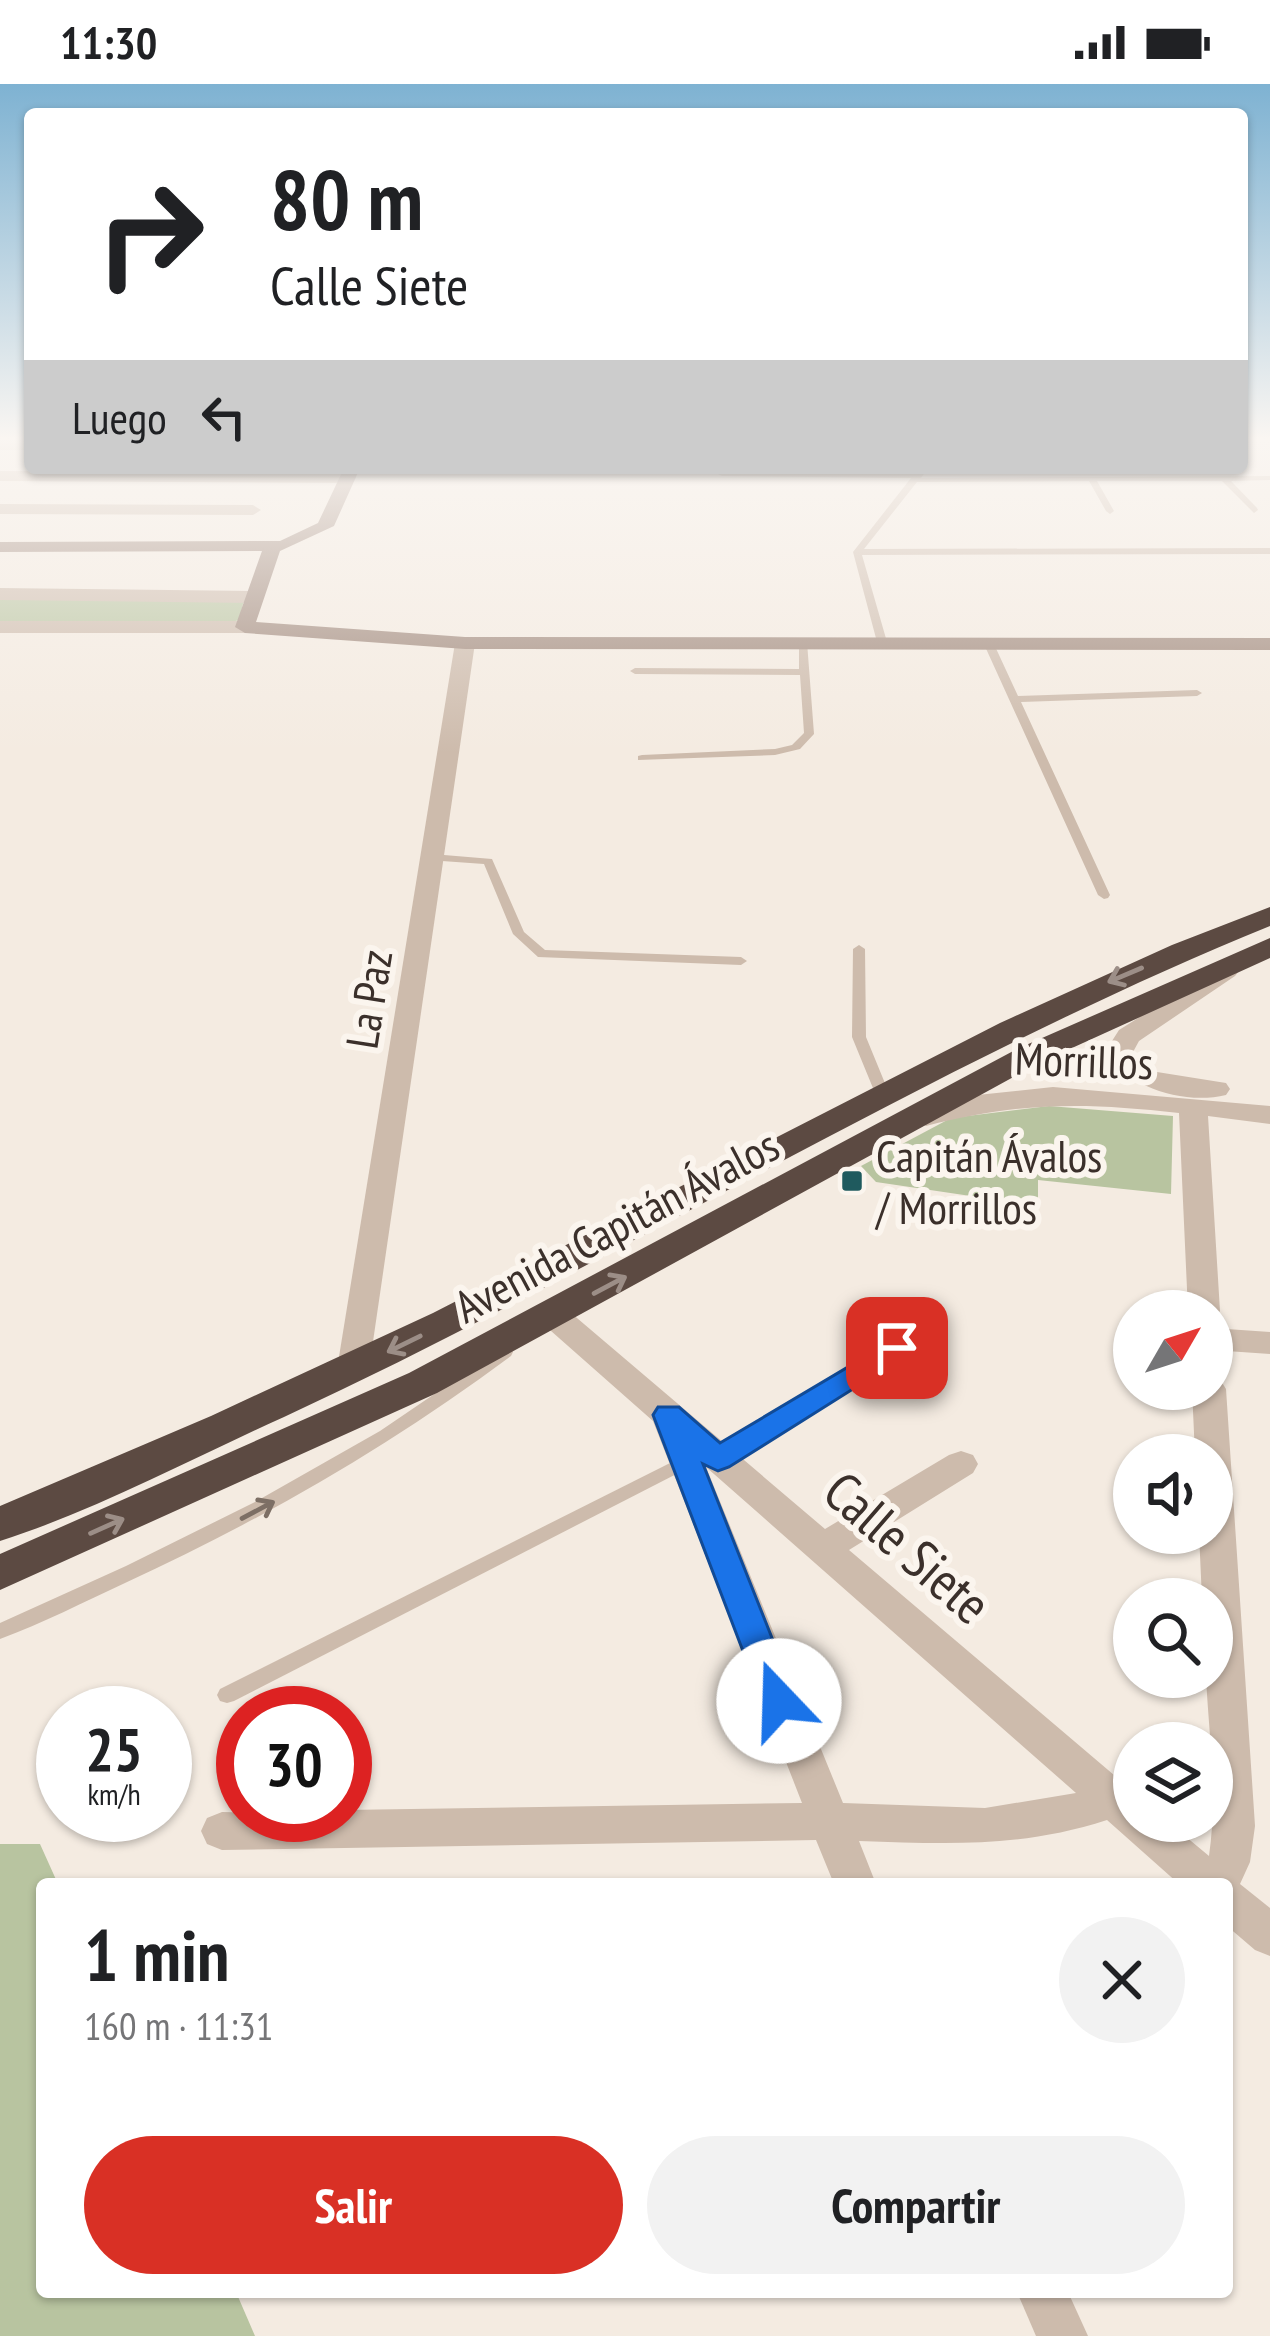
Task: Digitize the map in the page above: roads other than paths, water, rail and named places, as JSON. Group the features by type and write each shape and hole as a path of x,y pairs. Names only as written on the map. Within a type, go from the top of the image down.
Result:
{"highway":[{"name":"Avenida Capitán Ávalos","path":"0,1573 350,1418 553,1315 1253,943 1270,912"},
{"name":"Avenida Capitán Ávalos","path":"0,1524 353,1369 1058,1005 1253,943"}],"street":[{"path":"130,547 132,543"},
{"path":"0,547 272,548 288,543"},
{"path":"245,627 272,548"},
{"path":"0,594 254,597"},
{"path":"0,627 245,627 465,643 1270,644"},
{"name":"La Paz","path":"353,1369 465,643"},
{"name":"Morrillos","path":"1253,943 1128,1036 1120,1052 1127,1066 1152,1079 1270,1094"},
{"name":"Morrillos","path":"898,1128 966,1104 1012,1095 1270,1115"},
{"path":"1193,1108 1203,1290"},
{"path":"553,1315 668,1415 702,1460 826,1821 852,1878"},
{"path":"1233,1340 1270,1342"},
{"path":"1210,1410 1234,1826 1229,1862 1218,1878"},
{"name":"Calle Siete","path":"702,1460 822,1549 1113,1800"},
{"path":"822,1549 961,1464"},
{"path":"372,1829 826,1821 985,1827 1113,1814"},
{"name":"Calle Siete","path":"1163,1842 1207,1878"},
{"path":"1233,1904 1270,1936"},
{"path":"1045,2298 1062,2336"}],"lane":[{"path":"857,552 864,543"},
{"path":"857,552 1270,551"},
{"path":"857,552 882,642"},
{"path":"642,758 796,747 809,734 802,642"},
{"path":"988,642 1104,895"},
{"path":"635,670 805,672"},
{"path":"1015,699 1197,693"},
{"path":"432,858 488,861 519,934 542,954 741,962"},
{"path":"859,950 859,1037 882,1093"},
{"path":"0,1631 164,1558 297,1489 466,1383 553,1315"},
{"path":"245,1686 702,1460 897,1348"}],"place":[{"name":"Capitán Ávalos / Morrillos","path":"852,1181"}]}
